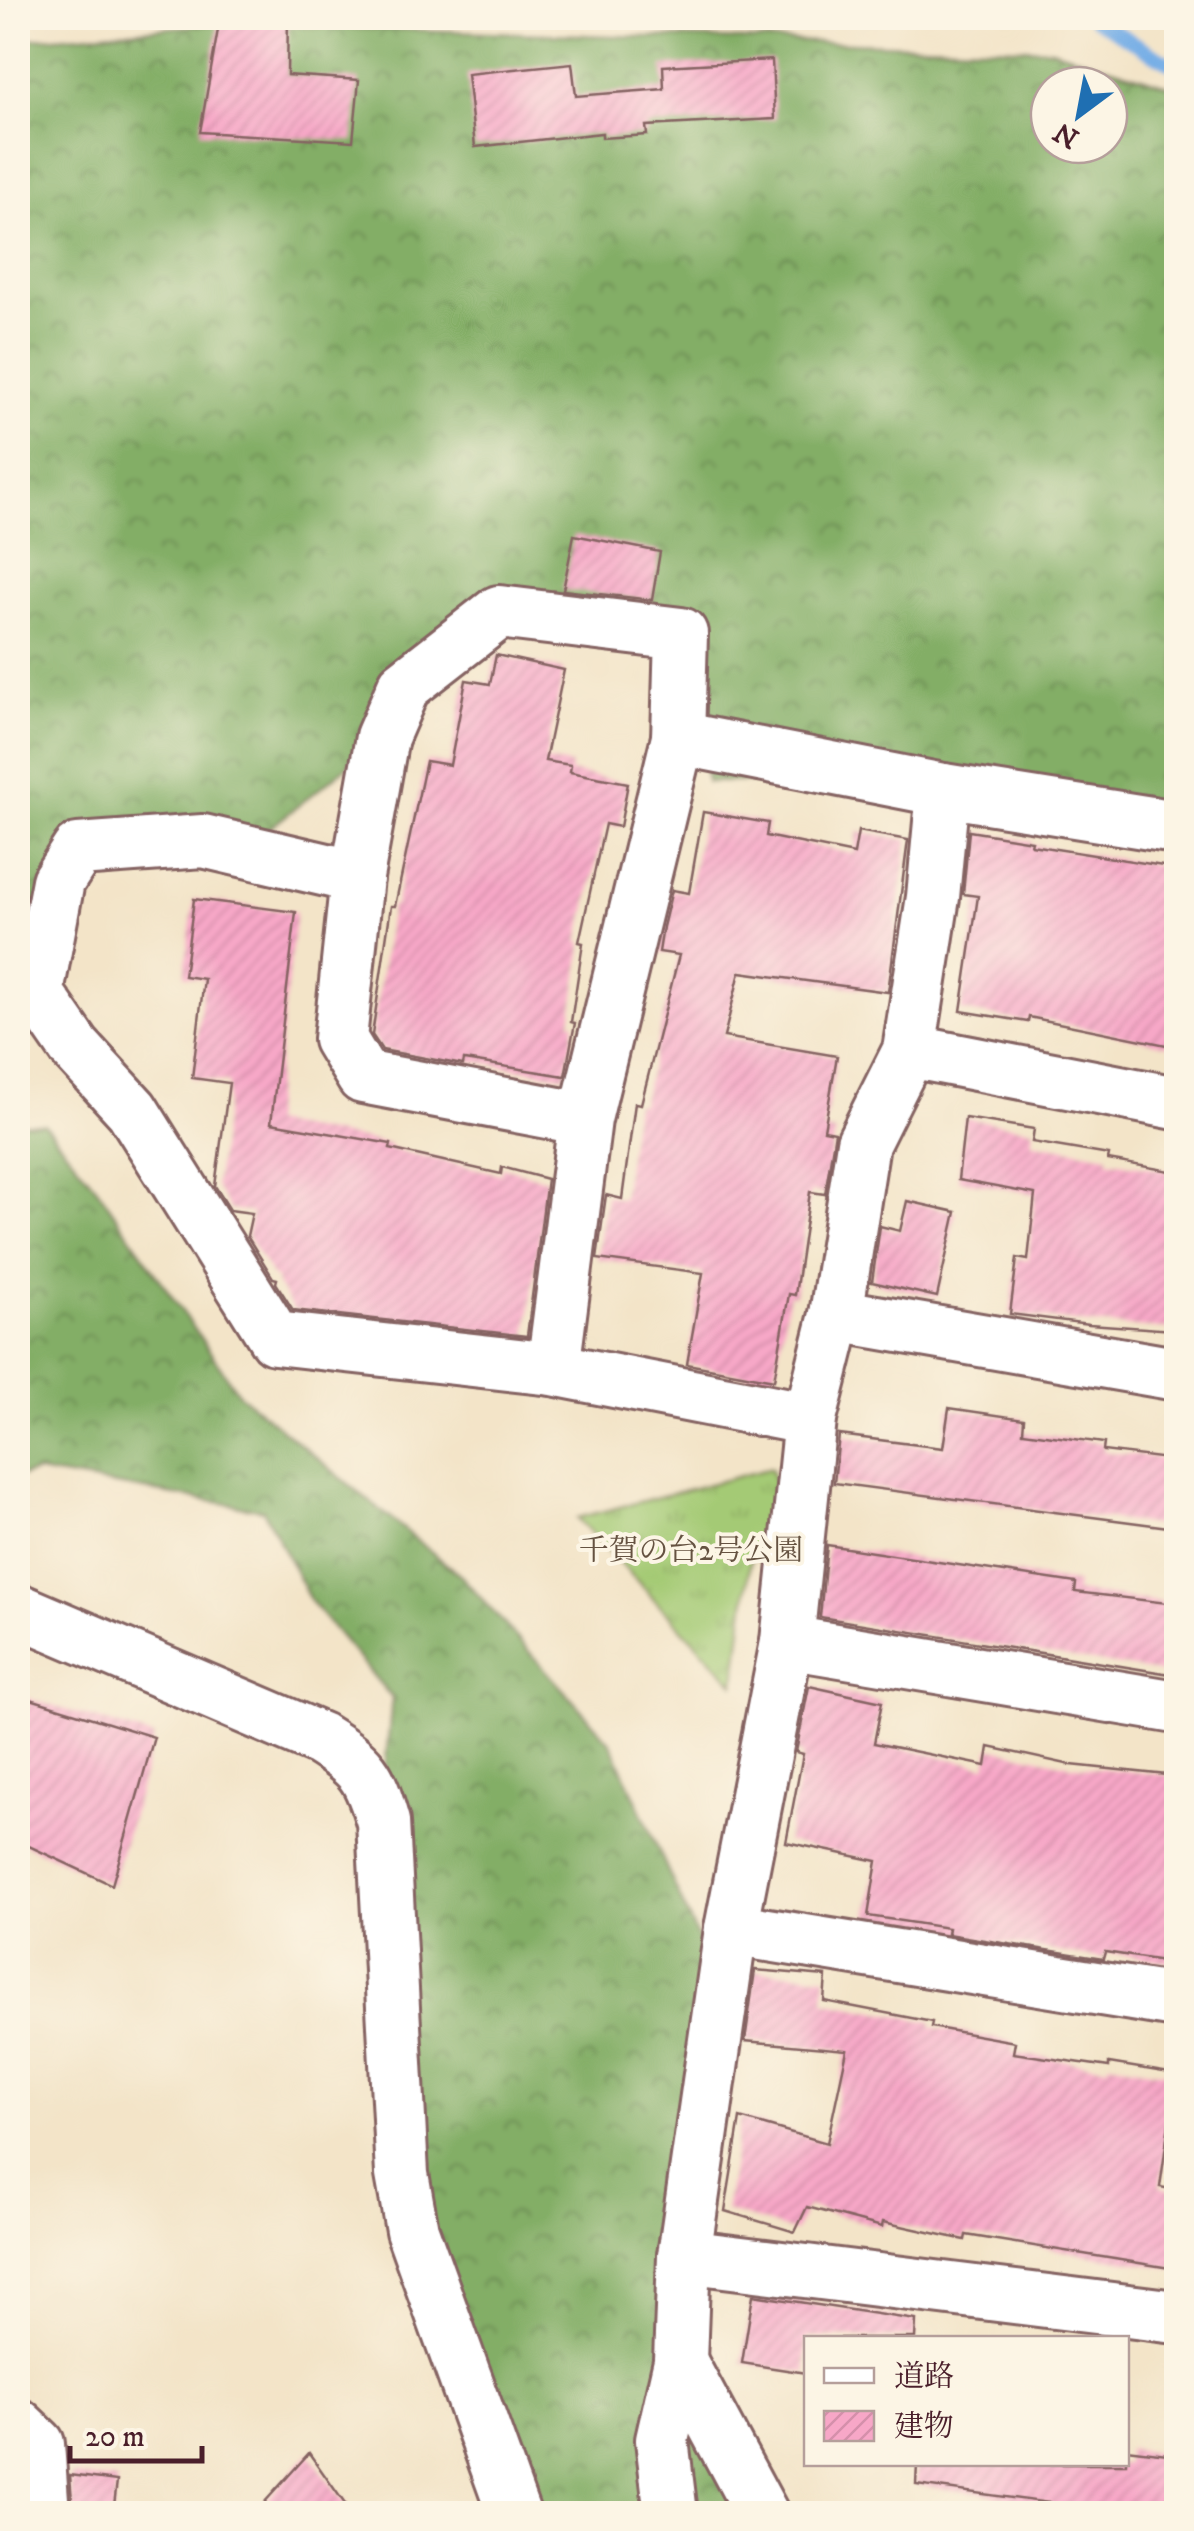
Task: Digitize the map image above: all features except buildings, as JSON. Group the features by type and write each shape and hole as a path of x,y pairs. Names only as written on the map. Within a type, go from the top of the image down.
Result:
{"street":[{"path":"553,1370 585,1119 678,738 682,634 499,612 404,686 382,737 357,876 340,1039 363,1077 585,1119"},
{"path":"678,738 944,790 1176,828"},
{"path":"671,2514 662,2440 680,2360 684,2256 730,1930 787,1642 810,1419 836,1315 863,1143 909,1051 933,898 944,790"},
{"path":"357,876 203,841 78,850 58,881 36,993 75,1048 132,1110 276,1338 553,1370 810,1419"},
{"path":"909,1051 1176,1103"},
{"path":"836,1315 1176,1374"},
{"path":"18,1610 320,1739 344,1754 370,1781 383,1822 402,2174 412,2230 514,2514"},
{"path":"787,1642 1176,1707"},
{"path":"730,1930 1176,2001"},
{"path":"684,2256 1176,2317"},
{"path":"680,2360 762,2514"},
{"path":"18,2425 38,2444 43,2514"}],"green space":[{"path":"215,24 1052,49 1103,65 1029,65 1029,165 1129,165 1129,73 1176,88 1176,812 920,780 707,782 682,636 492,605 386,691 348,766 221,867 72,879 18,955 18,40"},
{"path":"18,1123 44,1124 97,1188 239,1394 462,1577 611,1743 714,1975 664,2244 709,2348 737,2513 509,2513 360,2021 392,1698 311,1602 263,1510 38,1472 18,1477"},
{"name":"千賀の台2号公園","path":"771,1468 795,1568 751,1557 735,1684 577,1518"}],"waterway":[{"path":"1093,18 1176,67"}]}
